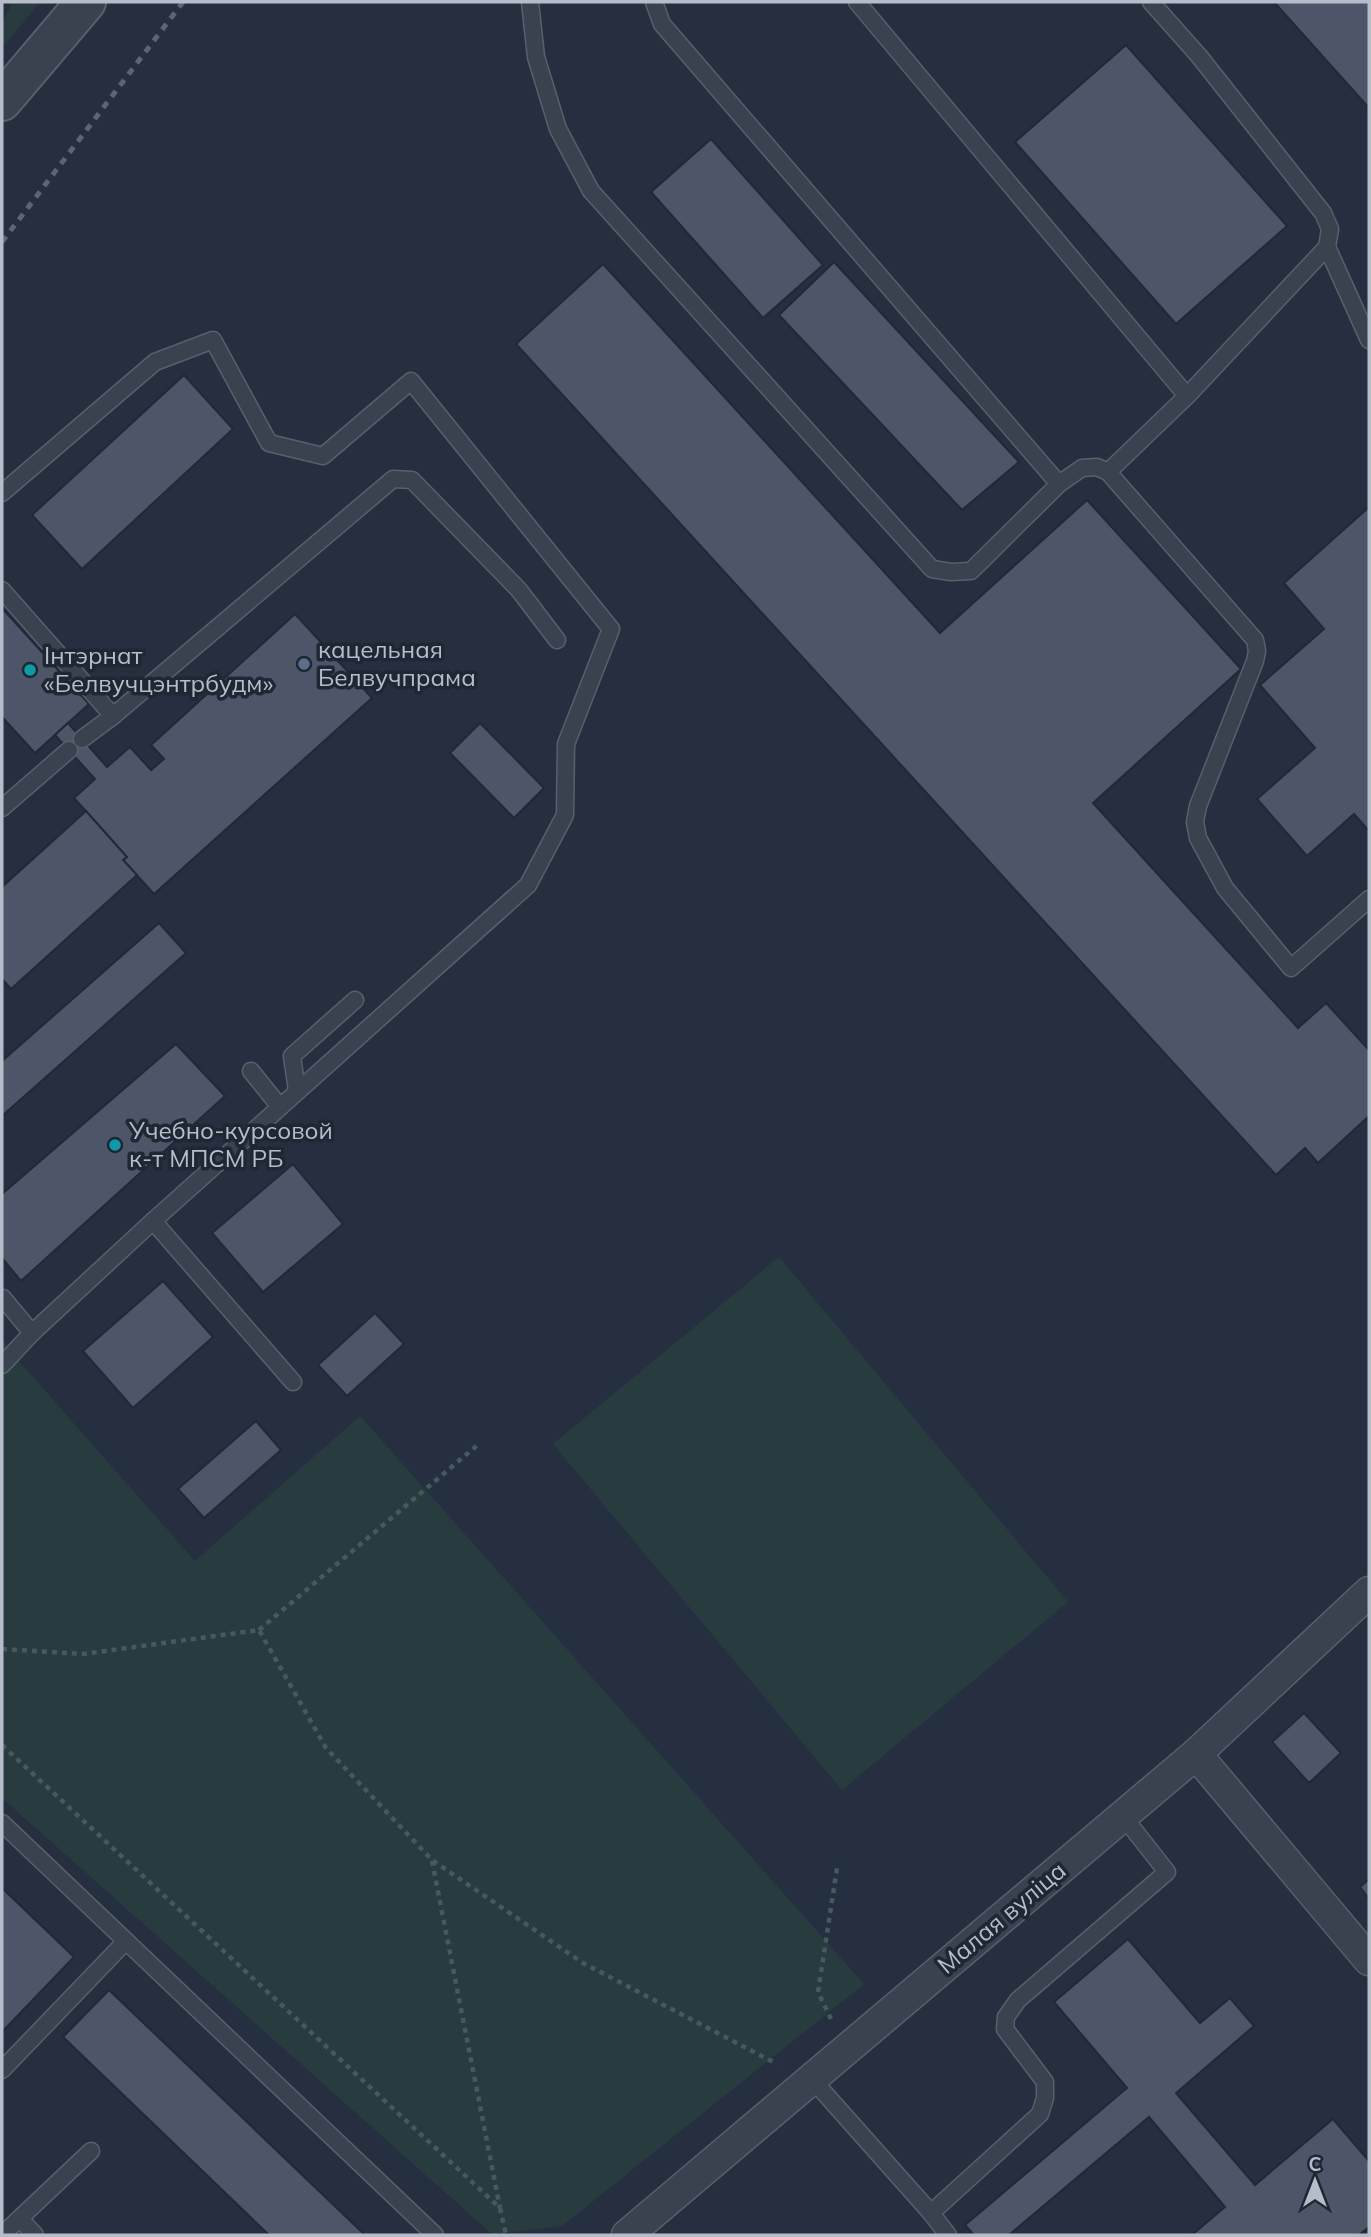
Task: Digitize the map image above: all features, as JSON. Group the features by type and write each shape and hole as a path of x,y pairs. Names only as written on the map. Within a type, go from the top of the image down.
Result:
{"street":[{"path":"2,101 86,2"},
{"name":"Малая вуліца","path":"627,2235 798,2074 1123,1816 1195,1754 1369,1592"},
{"path":"1195,1754 1369,1960"}],"lane":[{"path":"530,2 536,57 558,129 591,191 932,569 971,571 1059,484 1082,468 1097,467 1108,472 1255,640 1255,661 1198,806 1195,822 1198,838 1226,888 1291,968 1369,899"},
{"path":"654,2 662,24 1059,484"},
{"path":"857,2 1187,396"},
{"path":"1108,472 1187,396 1326,247 1330,229 1323,213 1199,57 1151,2"},
{"path":"1326,247 1369,340"},
{"path":"2,493 155,362 213,340 269,443 323,456 411,381 611,629 566,744 565,815 528,885 153,1221 32,1333 2,1365"},
{"path":"82,739 113,716 393,479 412,480 519,590 557,640"},
{"path":"2,590 113,716"},
{"path":"2,808 69,750"},
{"path":"298,1091 292,1056 355,1000"},
{"path":"251,1071 280,1107"},
{"path":"153,1221 292,1382"},
{"path":"3,1298 32,1333"},
{"path":"931,2213 1040,2114 1045,2098 1045,2082 1005,2029 1006,2017 1018,2000 1167,1872 1123,1816"},
{"path":"2,1823 435,2235"},
{"path":"2,2070 126,1941"},
{"path":"798,2074 931,2213 948,2235"},
{"path":"2,2235 91,2151"},
{"path":"20,2219 35,2235"}],"path":[{"path":"2,1649 83,1654 259,1630 480,1443"},
{"path":"259,1630 326,1748 432,1860 583,1963 798,2074"},
{"path":"2,1745 500,2208"},
{"path":"432,1860 506,2235"},
{"path":"818,1992 837,1868"}],"green space":[{"path":"13,2 40,2 2,48 2,23"},
{"path":"779,1257 1068,1602 842,1790 553,1444"},
{"path":"2,1339 195,1561 360,1416 864,1984 562,2226 492,2234 2,1798"}],"building":[{"path":"1274,2 1369,2 1369,108"},
{"path":"1126,45 1287,226 1176,324 1015,142"},
{"path":"711,139 823,265 763,318 651,192"},
{"path":"834,262 1019,462 962,510 779,315"},
{"path":"603,264 940,633 1087,500 1241,669 1093,803 1298,1028 1326,1003 1369,1050 1369,1116 1318,1163 1305,1148 1276,1175 516,344"},
{"path":"184,375 233,429 82,569 32,515"},
{"path":"1369,507 1369,831 1354,814 1307,856 1257,799 1315,748 1260,685 1324,629 1284,583"},
{"name":"Інтэрнат «Белвучцэнтрбудм»","path":"2,608 89,704 35,753 2,717"},
{"path":"295,614 372,698 154,894 123,860 127,857 74,798 95,779 55,735 68,723 107,767 130,747 151,770 164,759 151,745"},
{"path":"480,723 544,788 514,818 450,753"},
{"path":"86,811 127,857 123,860 137,875 11,989 2,979 2,887"},
{"path":"159,923 186,953 2,1116 2,1061"},
{"name":"Учебно-курсовой к-т МПСМ РБ","path":"176,1044 225,1096 21,1281 2,1258 2,1194"},
{"path":"293,1164 343,1224 263,1292 212,1233"},
{"path":"163,1281 213,1337 133,1408 83,1351"},
{"path":"375,1313 404,1344 347,1396 318,1365"},
{"path":"256,1421 281,1450 204,1518 178,1489"},
{"path":"1304,1713 1341,1753 1309,1783 1272,1742"},
{"path":"1369,1879 1369,1899 1360,1887"},
{"path":"2,1888 74,1957 2,2032"},
{"path":"1128,1939 1200,2023 1230,1998 1254,2026 1176,2093 1255,2185 1333,2119 1369,2161 1369,2227 1359,2235 1192,2235 1225,2207 1149,2117 1009,2235 974,2235 965,2225 1127,2088 1054,2002"},
{"path":"109,1990 365,2235 269,2235 63,2037"}],"railway":[{"path":"2,242 183,2"}],"place":[{"name":"кацельная Белвучпрама","path":"304,664"},
{"name":"Інтэрнат «Белвучцэнтрбудм»","path":"30,670"},
{"name":"Учебно-курсовой к-т МПСМ РБ","path":"115,1145"}]}
